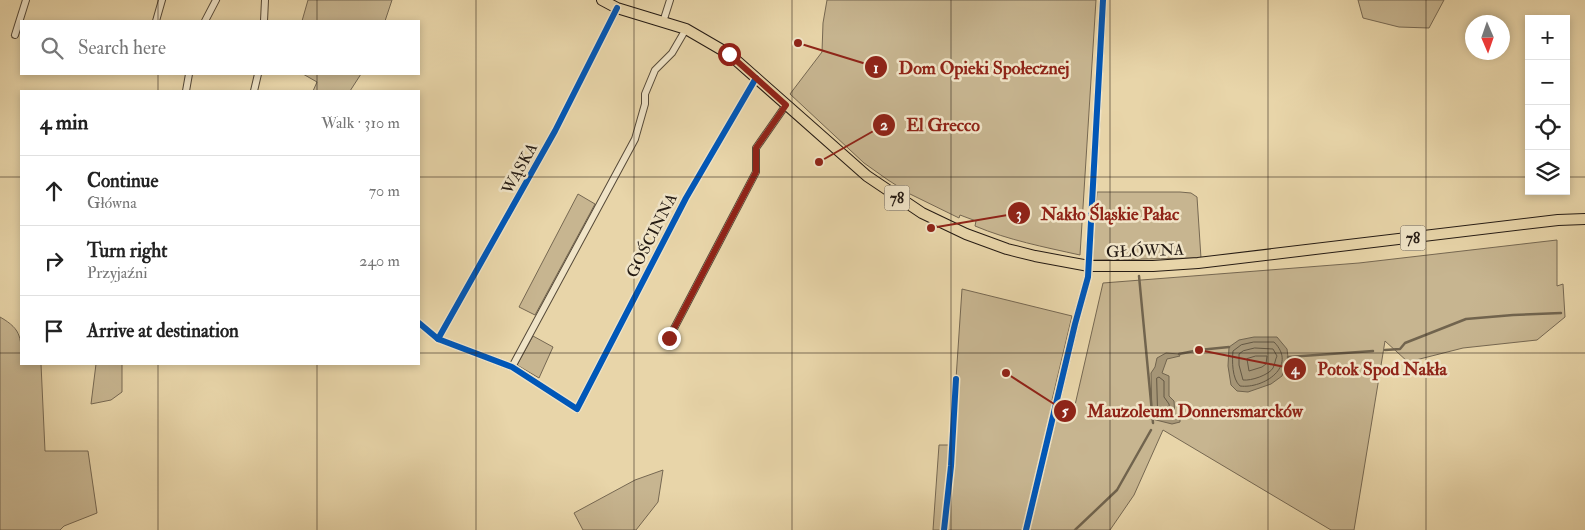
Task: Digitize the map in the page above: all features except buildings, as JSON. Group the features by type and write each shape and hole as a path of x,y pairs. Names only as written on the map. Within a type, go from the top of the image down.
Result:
{"main road":[{"name":"GŁÓWNA","path":"602,0 617,8 686,29 729,54 830,146 867,176 922,213 966,234 1007,249 1045,259 1088,266 1153,266 1198,263 1558,220 1585,219"}],"street":[{"path":"15,35 26,0"},
{"path":"156,20 162,0"},
{"path":"206,20 216,0"},
{"path":"264,20 265,0"},
{"path":"663,22 670,0"},
{"path":"1026,530 1075,324 1088,278 1103,0"},
{"name":"WĄSKA","path":"438,339 555,132 617,8"},
{"path":"420,323 438,339 512,367 636,139 645,104 645,94 655,70 672,53 686,29"},
{"path":"186,90 188,75"},
{"path":"254,90 258,75"},
{"name":"GOŚCINNA","path":"512,367 577,409 686,198 756,78"},
{"path":"669,338 756,172 756,148 786,105"}],"shaded area":[{"path":"308,0 392,0 385,20 302,20"},
{"path":"827,0 1096,0 1080,255 1026,243 988,231 975,226 976,221 960,215 959,218 910,194 864,163 790,94 822,52 823,23"},
{"path":"1358,0 1444,0 1429,28 1399,27 1363,18"},
{"path":"305,75 360,75 351,90 313,90 317,82"},
{"path":"1097,192 1191,193 1197,197 1201,258 1092,260"},
{"path":"578,194 595,204 535,315 519,307"},
{"path":"1557,240 1557,286 1563,284 1565,317 1537,340 1463,348 1408,362 1385,341 1354,530 1331,530 1163,430 1134,495 1110,530 933,530 939,445 950,445 953,379 956,379 962,289 1072,316 1052,400 1077,406 1075,405 1103,283 1359,263"},
{"path":"0,317 17,331 20,342 20,365 41,365 45,451 88,451 97,513 64,526 60,530 0,530"},
{"path":"533,336 553,347 539,378 517,365"},
{"path":"96,365 122,365 122,392 111,400 91,404"},
{"path":"663,470 658,502 636,530 583,530 574,513 635,480"}],"water":[{"path":"1254,337 1277,337 1287,349 1288,357 1282,376 1271,384 1248,392 1237,391 1231,385 1228,366 1229,347 1239,340"},
{"path":"1166,353 1179,354 1180,356 1167,359 1162,373 1169,376 1169,396 1174,401 1175,416 1180,418 1180,422 1172,424 1152,419 1151,373 1157,358"}],"waterway":[{"path":"1139,276 1153,423"},
{"path":"1385,350 1400,349 1405,343 1466,319 1561,313"},
{"path":"1179,354 1229,347"},
{"path":"1288,357 1373,351"},
{"path":"1075,530 1117,490 1151,430"}],"cycle path":[{"path":"1026,530 1088,277 1103,0"},
{"path":"438,339 555,131 617,8"},
{"path":"420,324 438,339 512,367 577,409 686,198 756,78"},
{"path":"944,530 951,466 956,379"}],"place":[{"name":"Dom Opieki Społecznej","path":"798,43"},
{"name":"El Grecco","path":"819,162"},
{"name":"Nakło Śląskie Pałac","path":"931,228"},
{"name":"Potok Spod Nakła","path":"1199,350"},
{"name":"Mauzoleum Donnersmarcków","path":"1006,373"}],"route":[{"path":"669,338 756,172 756,148 786,105 729,54"}]}
